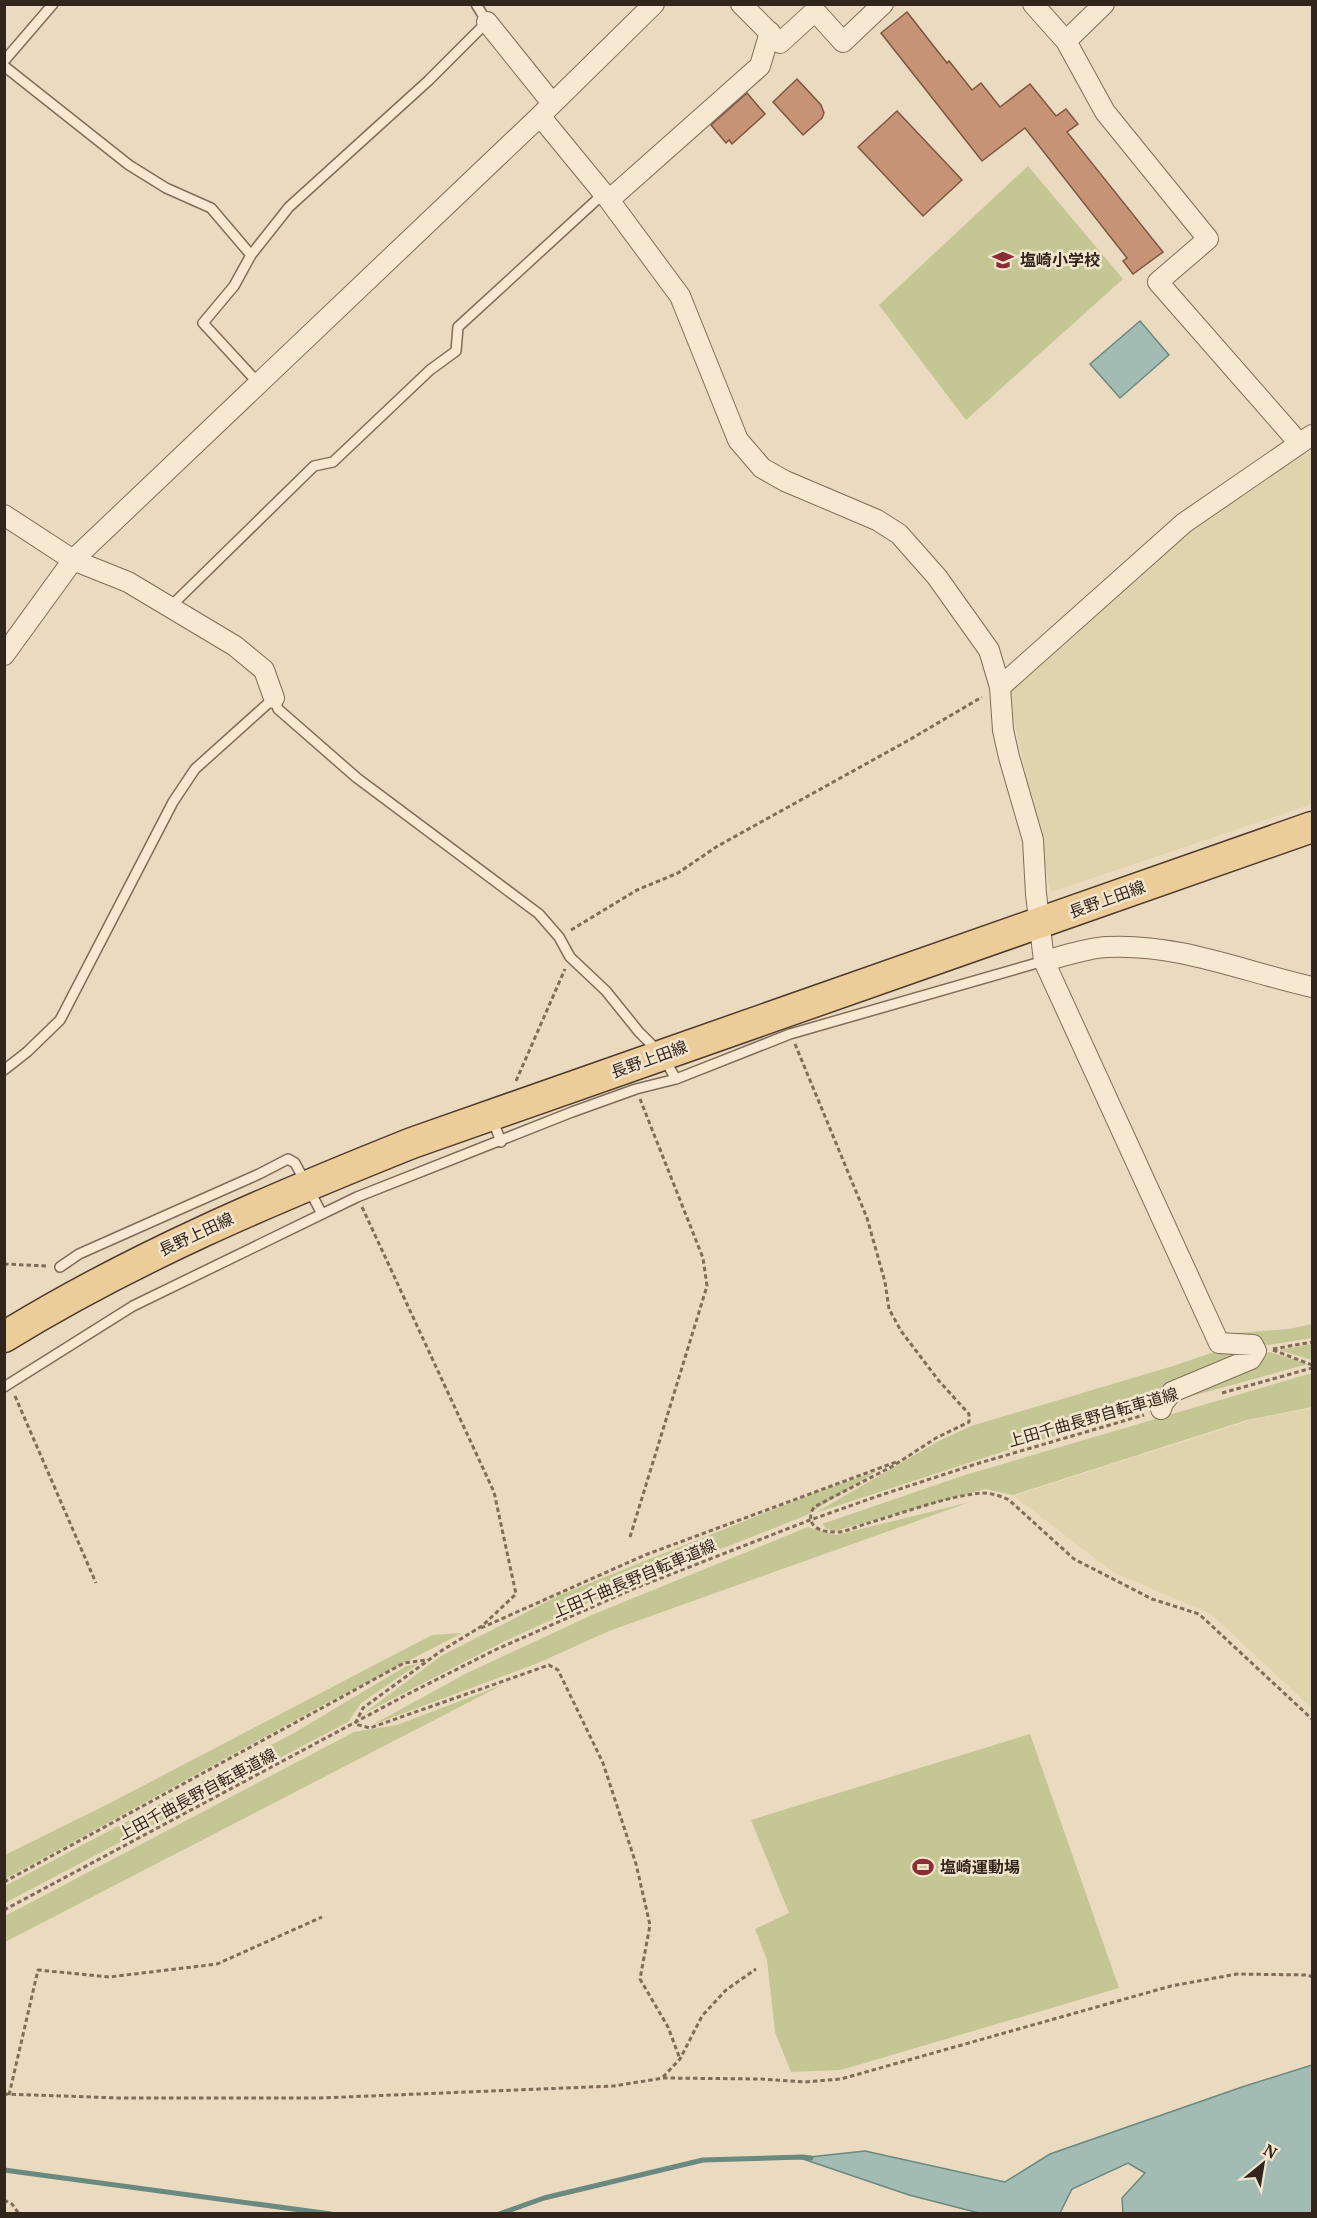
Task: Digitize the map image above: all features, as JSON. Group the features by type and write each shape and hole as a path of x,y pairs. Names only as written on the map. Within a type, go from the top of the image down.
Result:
{"main road":[{"name":"長野上田線","path":"4,1337 78,1294 171,1245 307,1184 412,1143 503,1121 669,1067 1039,923 1312,827"}],"street":[{"path":"4,654 74,560 654,4"},
{"path":"741,4 780,43 815,11 843,42 883,4"},
{"path":"1000,687 1184,524 1306,439 1287,426 1256,395 1158,282 1208,239 1105,112 1065,41 1033,4"},
{"path":"1065,41 1104,4"},
{"path":"487,22 606,197 680,296 738,440 762,468 785,481 877,520 899,534 937,577 989,650 1000,687 1005,739 1033,840 1044,961 1219,1344 1253,1345 1256,1351 1251,1359 1172,1392 1163,1403 1161,1410"},
{"path":"606,197 760,66 770,32"},
{"path":"4,515 74,560 128,582 235,646 264,670 274,698"},
{"path":"1044,961 1105,947 1158,949 1223,963 1312,987"}],"lane":[{"path":"4,61 53,4"},
{"path":"259,384 203,323 234,286 251,255 289,207 428,81 487,22 476,4"},
{"path":"4,66 129,165 166,188 211,208 251,255"},
{"path":"170,607 314,466 333,462 430,370 456,351 458,327 606,197"},
{"path":"4,1070 27,1052 60,1020 173,802 195,769 274,698 278,709 357,778 539,914 559,937 570,957 606,992 669,1067"},
{"path":"6,1386 133,1306 357,1197 503,1121 572,1112 636,1089 669,1067 1044,961"},
{"path":"60,1267 79,1254 288,1159 295,1163 322,1214"}],"path":[{"path":"559,937 637,890 678,873 716,847 1000,687"},
{"path":"503,1121 518,1077 570,957"},
{"path":"790,1034 867,1218 885,1282 889,1309 907,1340 939,1381 969,1413 969,1422 936,1438 903,1460 814,1507 810,1514 814,1527 835,1533 954,1498 984,1493 998,1495 1009,1500 1074,1559 1152,1599 1199,1614 1312,1719"},
{"path":"630,1537 707,1286 703,1258 636,1089"},
{"path":"357,1197 494,1492 516,1594 482,1626 428,1660 363,1708 355,1724 370,1728 549,1665 558,1670 603,1763 636,1864 650,1925 640,1979 668,2027 680,2060"},
{"path":"4,1264 60,1267"},
{"path":"1312,1342 1271,1350 1312,1366"},
{"path":"1215,1395 1312,1366"},
{"path":"6,1386 14,1393 96,1582"},
{"name":"上田千曲長野自転車道線","path":"4,1910 408,1694 506,1646 633,1589 810,1520 976,1464 1161,1410"},
{"path":"471,1632 645,1555 903,1460"},
{"path":"4,1882 404,1663 428,1660"},
{"path":"322,1917 217,1964 109,1977 38,1970 7,2094 119,2098 320,2098 614,2086 663,2078 805,2082 842,2079 1171,1986 1237,1974 1308,1975 1312,1977"},
{"path":"663,2078 680,2060 702,2016 726,1990 756,1969"},
{"path":"4,2200 12,2204 19,2214"}],"shaded area":[{"path":"1312,450 1312,804 1051,892 1008,692 1199,521"},
{"path":"1312,1408 1312,1708 1211,1614 1113,1572 1014,1496 1251,1420"}],"green space":[{"path":"1028,166 1123,279 966,420 879,305"},
{"path":"1312,1324 1312,1338 1268,1345 1224,1334 1289,1329"},
{"path":"1312,1344 1312,1360 1279,1350"},
{"path":"1220,1350 1251,1353 1152,1407 1005,1451 815,1513 937,1442 971,1426"},
{"path":"1270,1352 1308,1364 1170,1402 1259,1357"},
{"path":"1312,1373 1312,1407 1247,1420 1013,1495 985,1489 835,1531 827,1529 822,1524 965,1475"},
{"path":"877,1471 807,1515 601,1597 503,1642 363,1714 441,1656 560,1595 817,1492"},
{"path":"970,1502 609,1631 538,1663 372,1725 467,1673 594,1614 808,1527 837,1535"},
{"path":"462,1633 321,1706 5,1879 5,1855 108,1804 432,1635"},
{"path":"418,1664 361,1703 348,1722 5,1903 5,1886 294,1733 406,1666"},
{"path":"502,1685 5,1942 5,1916 354,1732 397,1725"},
{"name":"塩崎運動場","path":"1030,1734 1119,1988 841,2070 791,2072 775,2032 767,1960 755,1929 789,1913 751,1820"}],"water":[{"path":"1140,321 1169,355 1120,398 1090,364"},
{"path":"1312,2065 1312,2213 1123,2213 1122,2198 1145,2173 1128,2163 1072,2189 1060,2213 979,2213 909,2195 800,2158 865,2151 1005,2182 1050,2154"}],"building":[{"path":"907,12 947,63 949,61 972,90 981,83 1000,107 1030,84 1056,116 1066,109 1078,124 1067,132 1163,252 1133,274 1123,261 1127,258 1025,128 982,161 881,33"},
{"path":"797,79 821,105 824,113 822,118 803,135 773,102"},
{"path":"747,93 765,114 732,144 729,140 726,143 711,125"},
{"path":"897,111 962,180 923,216 858,147"}],"waterway":[{"path":"499,2214 544,2198 703,2160 811,2158"},
{"path":"4,2170 331,2214"}],"place":[{"name":"塩崎小学校","path":"1003,260"},
{"name":"塩崎運動場","path":"923,1867"}]}
